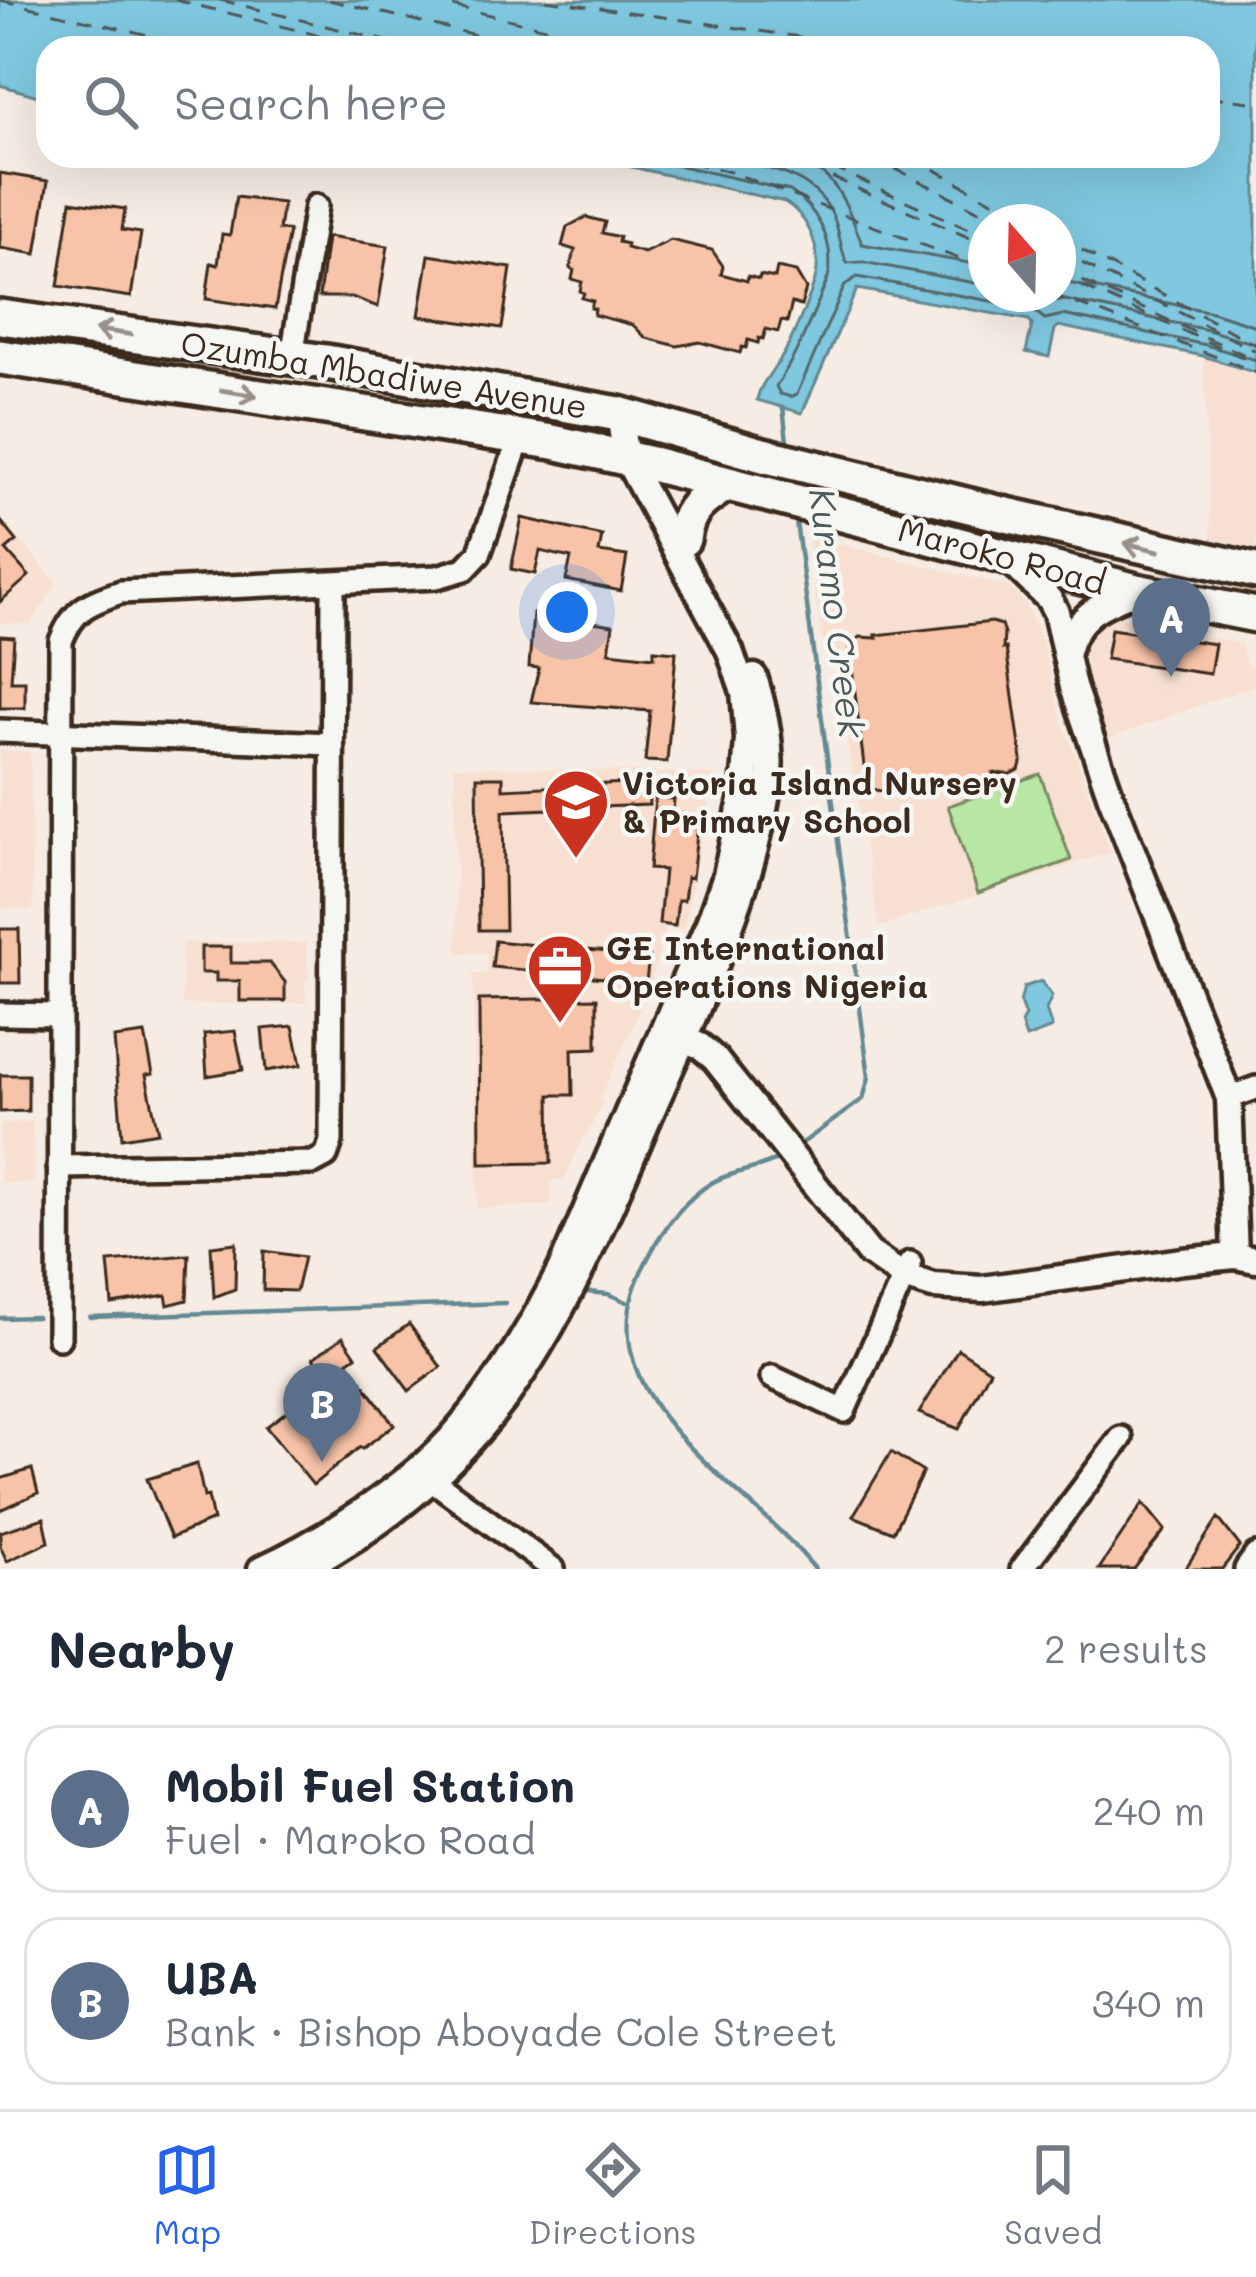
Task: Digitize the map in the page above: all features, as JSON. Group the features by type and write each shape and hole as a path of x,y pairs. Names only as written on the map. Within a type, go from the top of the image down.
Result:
{"highway":[{"name":"Ozumba Mbadiwe Avenue","path":"0,317 491,389 619,414 763,455"},
{"name":"Ozumba Mbadiwe Avenue","path":"0,357 520,437 738,487"},
{"name":"Maroko Road","path":"763,455 1256,571"},
{"name":"Maroko Road","path":"738,487 1251,619"},
{"path":"682,539 694,507 738,487"}],"street":[{"path":"292,357 316,206"},
{"path":"0,368 40,363"},
{"path":"302,1569 390,1515 452,1461 503,1400 553,1321 580,1273 676,1028 726,875 747,764 744,692 730,651 619,414"},
{"path":"639,461 653,423"},
{"path":"59,1338 62,641 70,620 90,603 121,592 333,584 437,577 465,569 478,554 520,437"},
{"path":"261,1569 343,1524 399,1484 449,1440 486,1392 539,1313 725,937 768,790 769,746 763,706 742,646 657,484 639,461"},
{"path":"676,1028 715,1059 907,1270 987,1277 1246,1249 1229,1098 1111,797 1073,687 1056,612 1008,559"},
{"path":"59,1167 314,1163 326,1156 331,1141 333,584"},
{"path":"1067,654 1081,621 1136,591"},
{"path":"0,731 332,744"},
{"path":"0,1014 60,1015"},
{"path":"1229,1098 1256,1088"},
{"path":"772,1377 844,1411 907,1270"},
{"path":"1022,1569 1121,1438"},
{"path":"431,1479 553,1569"},
{"path":"1246,1569 1256,1555"}],"shaded area":[{"path":"1203,356 1256,376 1256,548 1211,538"},
{"path":"0,517 57,583 31,624 0,623"},
{"path":"808,536 1009,587 1026,605 1042,642 1062,720 1111,852 879,927 833,659 821,637"},
{"path":"1114,616 1241,644 1248,667 1256,666 1256,685 1105,740 1088,688 1083,634 1101,619"},
{"path":"0,750 30,751 33,910 0,908"},
{"name":"Victoria Island Nursery & Primary School","path":"454,766 714,774 684,929 666,928 649,990 600,1099 603,1102 565,1179 551,1180 552,1205 477,1208 473,974 487,974 487,953 457,953"},
{"path":"182,943 307,943 306,1003 182,1004"},
{"path":"33,1122 35,1183 0,1183 0,1123"}],"green space":[{"path":"1040,774 1071,860 978,893 948,806"}],"water":[{"path":"0,0 1256,0 1256,373 1203,356 1059,326 1049,357 1026,352 1029,320 985,312 1076,312 1076,204 968,204 968,309 857,289 802,413 757,400 790,343 816,276 810,231 785,202 636,168 1220,168 1220,36 36,36 36,96 0,85"},
{"path":"1041,981 1052,996 1046,1010 1052,1028 1026,1038 1020,1003 1024,987"}],"building":[{"path":"0,173 48,181 36,254 0,248"},
{"path":"236,197 283,203 279,230 289,231 275,309 206,299 211,263 218,265 222,234 230,235"},
{"path":"71,201 125,209 122,230 141,233 131,297 58,286"},
{"path":"586,217 605,222 602,233 619,237 626,248 644,253 671,240 712,250 723,266 721,274 747,281 748,276 775,278 777,268 796,272 806,289 801,306 792,303 787,322 781,321 778,332 766,329 763,339 758,343 748,340 740,353 700,342 677,346 646,338 633,325 594,315 593,301 582,298 582,282 572,279 575,250 562,246 567,227"},
{"path":"327,237 388,246 378,307 352,297 319,297"},
{"path":"429,255 511,268 502,328 419,316"},
{"path":"522,518 602,536 599,552 627,556 621,591 566,580 571,558 540,551 535,574 511,569"},
{"path":"0,520 17,541 6,550 29,576 0,602"},
{"path":"533,613 613,625 609,652 654,657 654,650 676,652 667,762 645,761 650,711 531,702 539,668 529,667"},
{"path":"992,622 1001,625 1004,634 1022,760 1019,770 993,773 994,777 871,789 866,782 849,644 860,637"},
{"path":"1111,629 1215,644 1210,674 1106,659"},
{"path":"0,636 14,637 11,681 25,681 25,708 0,708"},
{"path":"477,777 503,777 503,789 648,782 649,805 503,811 505,930 479,930"},
{"path":"655,798 674,799 673,813 699,816 692,878 687,877 684,900 678,900 675,926 659,924 664,870 649,869"},
{"path":"0,929 19,929 20,983 0,983"},
{"path":"495,941 649,956 646,982 492,967"},
{"path":"201,947 231,947 231,963 270,963 285,982 285,1001 240,1001 240,981 216,981 216,973 201,973"},
{"path":"597,998 597,1048 572,1049 573,1095 550,1095 551,1163 480,1164 479,1000"},
{"path":"293,1026 301,1065 266,1071 262,1029"},
{"path":"235,1031 243,1070 207,1076 204,1034"},
{"path":"145,1034 153,1074 146,1075 158,1132 122,1138 114,1038"},
{"path":"0,1075 28,1075 28,1111 0,1112"},
{"path":"236,1243 235,1289 214,1297 211,1246"},
{"path":"264,1251 304,1257 296,1291 263,1290"},
{"path":"189,1255 187,1300 168,1305 166,1295 112,1304 108,1262"},
{"path":"409,1324 441,1367 409,1391 377,1347"},
{"path":"343,1337 356,1356 347,1362 394,1425 313,1485 266,1427 328,1380 313,1358"},
{"path":"958,1349 990,1370 959,1429 919,1413"},
{"path":"891,1452 923,1472 893,1532 853,1516"},
{"path":"197,1464 213,1520 171,1538 147,1479"},
{"path":"32,1469 38,1493 0,1510 0,1479"},
{"path":"1143,1503 1165,1530 1134,1569 1099,1569"},
{"path":"44,1518 49,1542 7,1561 0,1532"},
{"path":"1218,1518 1240,1546 1222,1569 1185,1569"}],"waterway":[{"name":"Kuramo Creek","path":"783,407 788,449"},
{"name":"Kuramo Creek","path":"795,514 869,1077 863,1099 797,1147"},
{"name":"Kuramo Creek","path":"782,1157 713,1182 675,1216 648,1258 630,1308 631,1353 648,1394 676,1432 815,1569"},
{"path":"587,1292 627,1302"},
{"path":"90,1317 505,1303"},
{"path":"0,1318 37,1317"}],"ferry route":[{"path":"0,0 152,36"},
{"path":"175,0 321,36"},
{"path":"220,0 366,36"},
{"path":"329,0 480,36"},
{"path":"427,0 579,36"},
{"path":"546,0 794,36"},
{"path":"1220,98 1256,103"},
{"path":"714,168 968,262"},
{"path":"810,168 968,237"},
{"path":"834,168 968,229"},
{"path":"894,168 968,205"},
{"path":"932,168 998,204"},
{"path":"1076,247 1256,345"},
{"path":"1076,260 1256,351"},
{"path":"1076,278 1256,360"},
{"path":"1076,284 1256,363"},
{"path":"1076,304 1256,372"}],"place":[{"name":"Mobil Fuel Station","path":"1171,677"},
{"name":"Victoria Island Nursery & Primary School","path":"576,861"},
{"name":"GE International Operations Nigeria","path":"560,1026"},
{"name":"UBA","path":"322,1462"}]}
